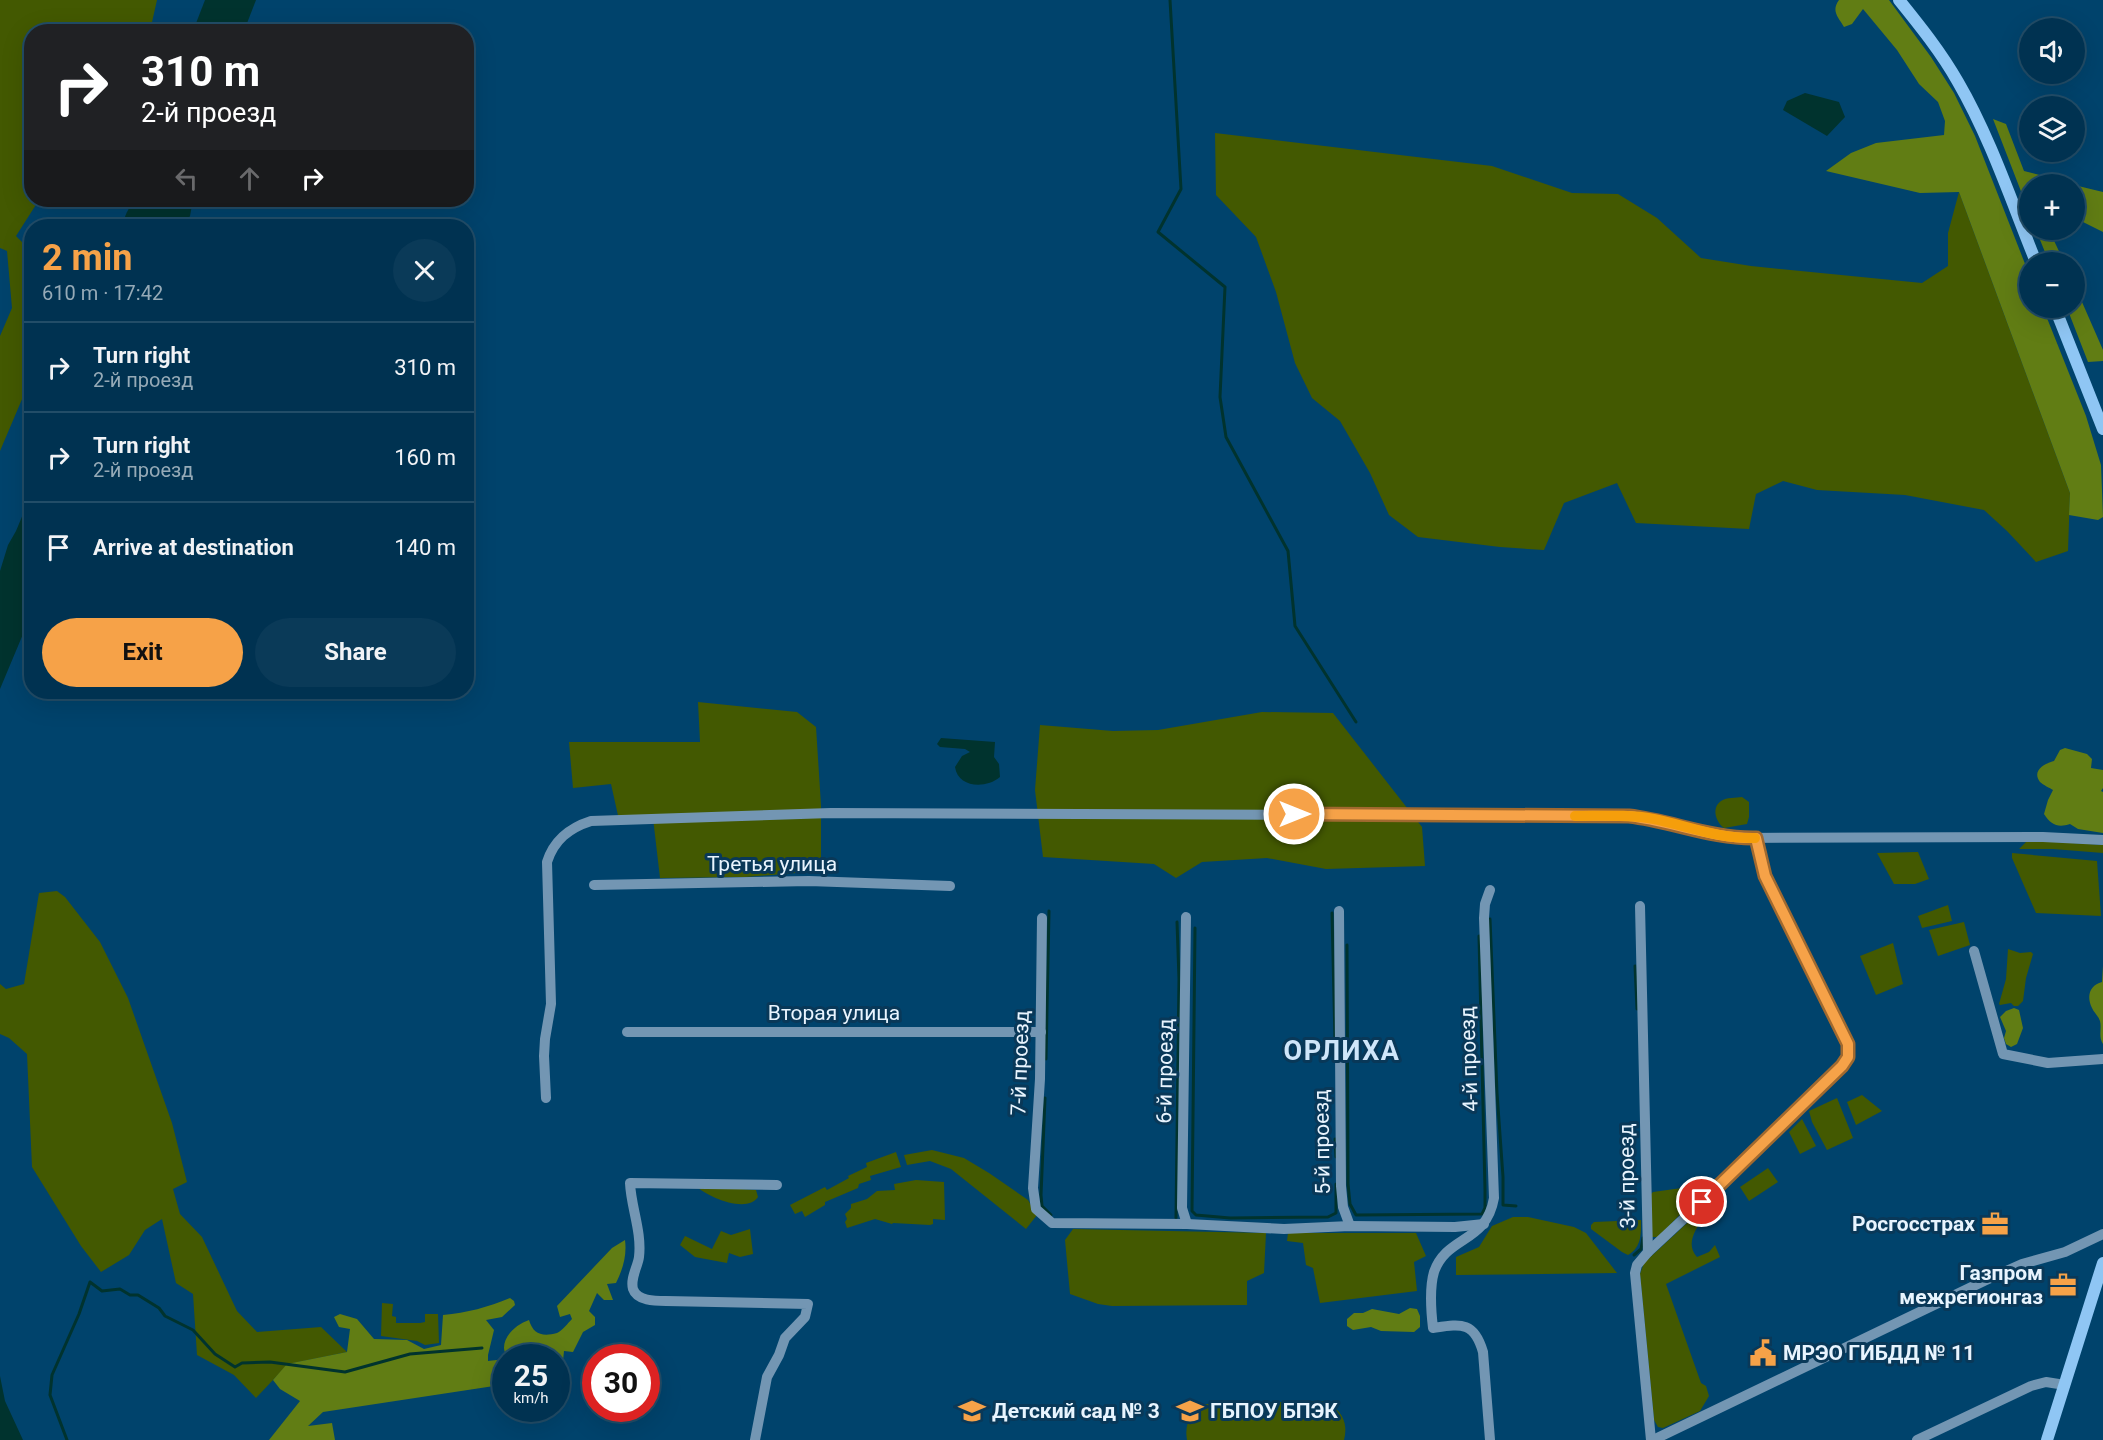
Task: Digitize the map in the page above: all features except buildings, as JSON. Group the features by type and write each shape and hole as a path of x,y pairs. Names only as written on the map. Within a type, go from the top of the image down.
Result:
{"main road":[{"path":"1899,0 1934,44 1958,82 1979,122 2032,252"},
{"path":"2059,318 2103,429"},
{"path":"2047,1440 2103,1263"}],"street":[{"path":"546,1098 544,1047 551,1005 547,862 557,841 568,831 591,821 831,813 1629,816 1652,819 1720,836 1756,838 2043,837 2103,840"},
{"path":"1648,1252 1765,1143 1842,1066 1848,1057 1848,1044 1765,876 1756,838"},
{"name":"Третья улица","path":"594,885 809,881 950,886"},
{"name":"4-й проезд","path":"1484,1224 1491,1214 1494,1198 1484,918 1485,904 1490,890"},
{"name":"3-й проезд","path":"1640,906 1648,1252 1635,1273 1652,1440"},
{"name":"5-й проезд","path":"1340,911 1341,1186 1343,1206 1350,1226"},
{"name":"6-й проезд","path":"1186,917 1182,1208 1187,1224"},
{"name":"7-й проезд","path":"1042,918 1040,1079 1033,1188 1036,1209 1052,1223 1187,1224"},
{"path":"1974,951 2003,1054 2048,1064 2103,1059"},
{"name":"Вторая улица","path":"627,1032 1041,1032"},
{"path":"755,1440 767,1377 785,1338 806,1317 808,1304 666,1302 648,1300 638,1295 633,1289 639,1257 638,1233 630,1198 630,1183 777,1185"},
{"path":"1187,1224 1284,1229 1350,1226 1455,1227 1484,1224"},
{"path":"1484,1224 1447,1251 1434,1272 1431,1312 1433,1328 1465,1327 1473,1330 1479,1339 1483,1352 1490,1440"},
{"path":"1652,1440 1984,1281 2022,1264 2065,1252 2103,1234"},
{"path":"1917,1440 2031,1386 2046,1382 2065,1385"}],"green space":[{"path":"0,0 157,0 152,24 24,24 24,207 35,207 27,219 24,219 24,223 16,236 24,244 24,394 0,451 0,336 12,308 7,251 0,248"},
{"path":"1839,0 1889,0 1954,93 1975,136 2020,252 2019,318 2047,318 2086,416 2101,465 2103,517 2098,520 2069,515 2070,493 1959,192 1920,193 1826,171 1851,153 1876,143 1944,135 1945,121 1938,102 1919,84 1897,50 1863,9 1852,24 1844,27 1835,11"},
{"path":"1993,119 2006,124 2024,171 2036,174 2019,174 2019,186"},
{"path":"1215,133 1492,166 1572,193 1618,194 1657,218 1701,258 1751,266 1922,283 1948,266 1948,233 1959,192 2070,493 2068,551 2036,562 1984,510 1905,495 1817,490 1783,481 1756,494 1749,529 1636,523 1617,483 1564,503 1544,550 1418,537 1389,515 1370,473 1340,421 1312,398 1295,363 1276,292 1256,237 1216,195"},
{"path":"2085,188 2103,192 2103,232 2085,223"},
{"path":"2040,240 2054,240 2059,252 2045,252"},
{"path":"2085,309 2103,350 2103,361 2088,362 2071,318 2085,318"},
{"path":"698,702 797,712 816,727 821,805 821,871 745,877 660,878 653,818 619,820 611,784 573,788 569,742 700,742"},
{"path":"1262,712 1333,713 1422,827 1425,866 1326,869 1267,858 1202,862 1176,878 1154,864 1043,857 1035,790 1040,725 1113,731 1158,730"},
{"path":"2065,748 2087,754 2092,759 2091,768 2103,770 2101,791 2103,792 2103,833 2078,829 2070,824 2055,825 2044,814 2053,790 2040,782 2037,774 2047,763 2054,761 2060,750"},
{"path":"1742,797 1749,802 1747,824 1724,828 1716,815 1716,807 1726,799"},
{"path":"2026,842 2103,845 2103,853 2019,849"},
{"path":"1918,852 1929,879 1915,884 1894,884 1877,853"},
{"path":"2012,853 2097,861 2101,916 2036,913 2012,858"},
{"path":"57,891 65,897 100,942 128,998 172,1123 187,1182 173,1189 180,1214 202,1237 237,1311 257,1332 321,1327 347,1352 288,1364 256,1398 234,1375 197,1355 193,1294 176,1283 162,1219 145,1230 129,1255 101,1272 81,1246 32,1167 27,1054 9,1038 0,1034 0,984 6,989 24,984 39,893"},
{"path":"1948,905 1952,921 1922,928 1918,916"},
{"path":"1964,922 1970,945 1938,956 1929,930"},
{"path":"1893,943 1903,984 1876,995 1860,956"},
{"path":"2008,949 2033,954 2026,978 2023,1001 2018,1006 2011,1003 1999,1004 2006,979"},
{"path":"2103,966 2103,1044 2100,1021 2090,1004 2089,995 2092,988 2102,982"},
{"path":"2014,1008 2019,1010 2023,1028 2017,1044 2011,1047 2006,1044 2004,1038 2006,1031 2000,1017 2006,1011"},
{"path":"1862,1095 1882,1111 1856,1125 1847,1102"},
{"path":"1837,1098 1853,1138 1827,1150 1812,1122 1809,1111"},
{"path":"1802,1119 1816,1146 1800,1154 1789,1132"},
{"path":"932,1150 964,1158 989,1173 1028,1200 1037,1215 1026,1229 951,1169 930,1161 907,1165 904,1155"},
{"path":"896,1152 901,1167 870,1176 871,1180 825,1202 825,1205 805,1217 802,1211 795,1214 790,1205 825,1187 827,1190 849,1178 848,1176 867,1167 866,1163"},
{"path":"1768,1168 1778,1182 1749,1201 1740,1187"},
{"path":"916,1180 944,1182 945,1220 933,1219 933,1224 930,1225 892,1224 875,1219 847,1228 845,1214 851,1208 851,1204 867,1199 877,1191 895,1190 894,1184"},
{"path":"696,1186 756,1190 758,1197 753,1202 736,1204 709,1195"},
{"path":"1696,1186 1704,1190 1658,1237 1652,1237 1650,1195 1653,1192"},
{"path":"1699,1212 1703,1216 1693,1237 1694,1252 1697,1257 1709,1252 1715,1245 1720,1257 1666,1284 1701,1383 1706,1386 1709,1396 1700,1411 1663,1428 1658,1427 1654,1420 1640,1274 1644,1263"},
{"path":"1513,1217 1528,1217 1574,1227 1586,1233 1617,1273 1456,1275 1456,1257 1479,1247 1492,1226"},
{"path":"1641,1220 1641,1235 1638,1244 1628,1255 1591,1229 1594,1222"},
{"path":"750,1229 753,1254 740,1257 729,1253 727,1263 695,1257 680,1245 685,1236 712,1249 721,1231 731,1235"},
{"path":"1073,1229 1266,1233 1264,1273 1247,1281 1247,1305 1112,1306 1098,1304 1070,1294 1065,1240"},
{"path":"1288,1233 1416,1233 1426,1256 1414,1262 1417,1291 1320,1303 1313,1268 1306,1265 1303,1243 1287,1241"},
{"path":"625,1240 625,1257 621,1272 616,1283 607,1284 613,1300 604,1300 597,1293 589,1311 595,1317 595,1325 583,1332 573,1352 570,1352 570,1344 505,1344 516,1327 529,1320 539,1333 547,1335 563,1329 572,1319 570,1314 560,1317 557,1306 612,1248"},
{"path":"510,1298 515,1305 502,1317 486,1320 494,1330 488,1355 488,1361 492,1361 492,1386 323,1412 308,1426 332,1423 335,1440 269,1440 300,1401 280,1389 273,1380 287,1364 347,1352 350,1329 339,1327 334,1317 340,1314 357,1319 374,1339 407,1340 424,1349 441,1345 443,1315 494,1304"},
{"path":"382,1303 393,1304 392,1316 396,1317 396,1323 425,1322 425,1314 438,1314 439,1343 425,1345 417,1341 381,1336"},
{"path":"1410,1308 1417,1309 1420,1316 1420,1327 1414,1332 1381,1331 1371,1327 1353,1330 1347,1326 1347,1319 1354,1313 1363,1313 1372,1309 1399,1314"},
{"path":"1321,1401 1328,1403 1342,1416 1345,1427 1344,1440 1187,1440 1190,1418 1196,1410 1206,1404"}],"shaded area":[{"path":"205,0 256,0 247,24 196,24"},
{"path":"1805,93 1839,102 1845,117 1827,136 1783,110 1787,101"},
{"path":"130,207 192,207 188,219 124,219"},
{"path":"24,512 24,632 0,689 0,571 8,545"},
{"path":"941,738 995,742 994,757 999,764 1000,777 980,785 967,783 957,774 955,767 962,756 970,752 965,749 940,747 937,744"},
{"path":"0,1376 5,1401 23,1440 0,1440"}],"waterway":[{"path":"1170,0 1181,189 1158,232 1225,287 1220,397 1226,437 1288,551 1295,626 1356,722"},
{"path":"1046,1059 1049,911"},
{"path":"1332,913 1335,1040"},
{"path":"1490,919 1503,1205 1516,1206"},
{"path":"1176,1218 1179,979 1177,922"},
{"path":"1195,928 1192,1211 1196,1215 1230,1218 1328,1217 1336,1213 1336,1184"},
{"path":"1347,945 1350,1204 1356,1215 1482,1214 1485,1208 1485,1190 1479,936"},
{"path":"1635,966 1637,1009"},
{"path":"1045,1098 1041,1195 1042,1206 1051,1215"},
{"path":"1335,1139 1336,1157"},
{"path":"1634,1255 1641,1249 1643,1238"},
{"path":"67,1440 50,1395 52,1375 79,1314 90,1282 102,1291 120,1289 130,1295 138,1295 159,1308 165,1316 193,1330 215,1354 235,1367 242,1363 270,1362 345,1372 410,1354 482,1348"}],"slow traffic":[{"path":"1575,816 1629,816 1672,823 1720,836 1755,838"}],"place":[{"name":"Росгосстрах","path":"1995,1224"},
{"name":"Газпром межрегионгаз","path":"2063,1285"},
{"name":"МРЭО ГИБДД № 11","path":"1763,1353"},
{"name":"Детский сад № 3","path":"972,1411"},
{"name":"ГБПОУ БПЭК","path":"1190,1411"}],"district":[{"name":"ОРЛИХА","path":"1342,1051"}],"route":[{"path":"1294,814 1629,816 1672,823 1720,836 1756,838 1765,876 1848,1044 1849,1051 1842,1066 1702,1202"}]}
